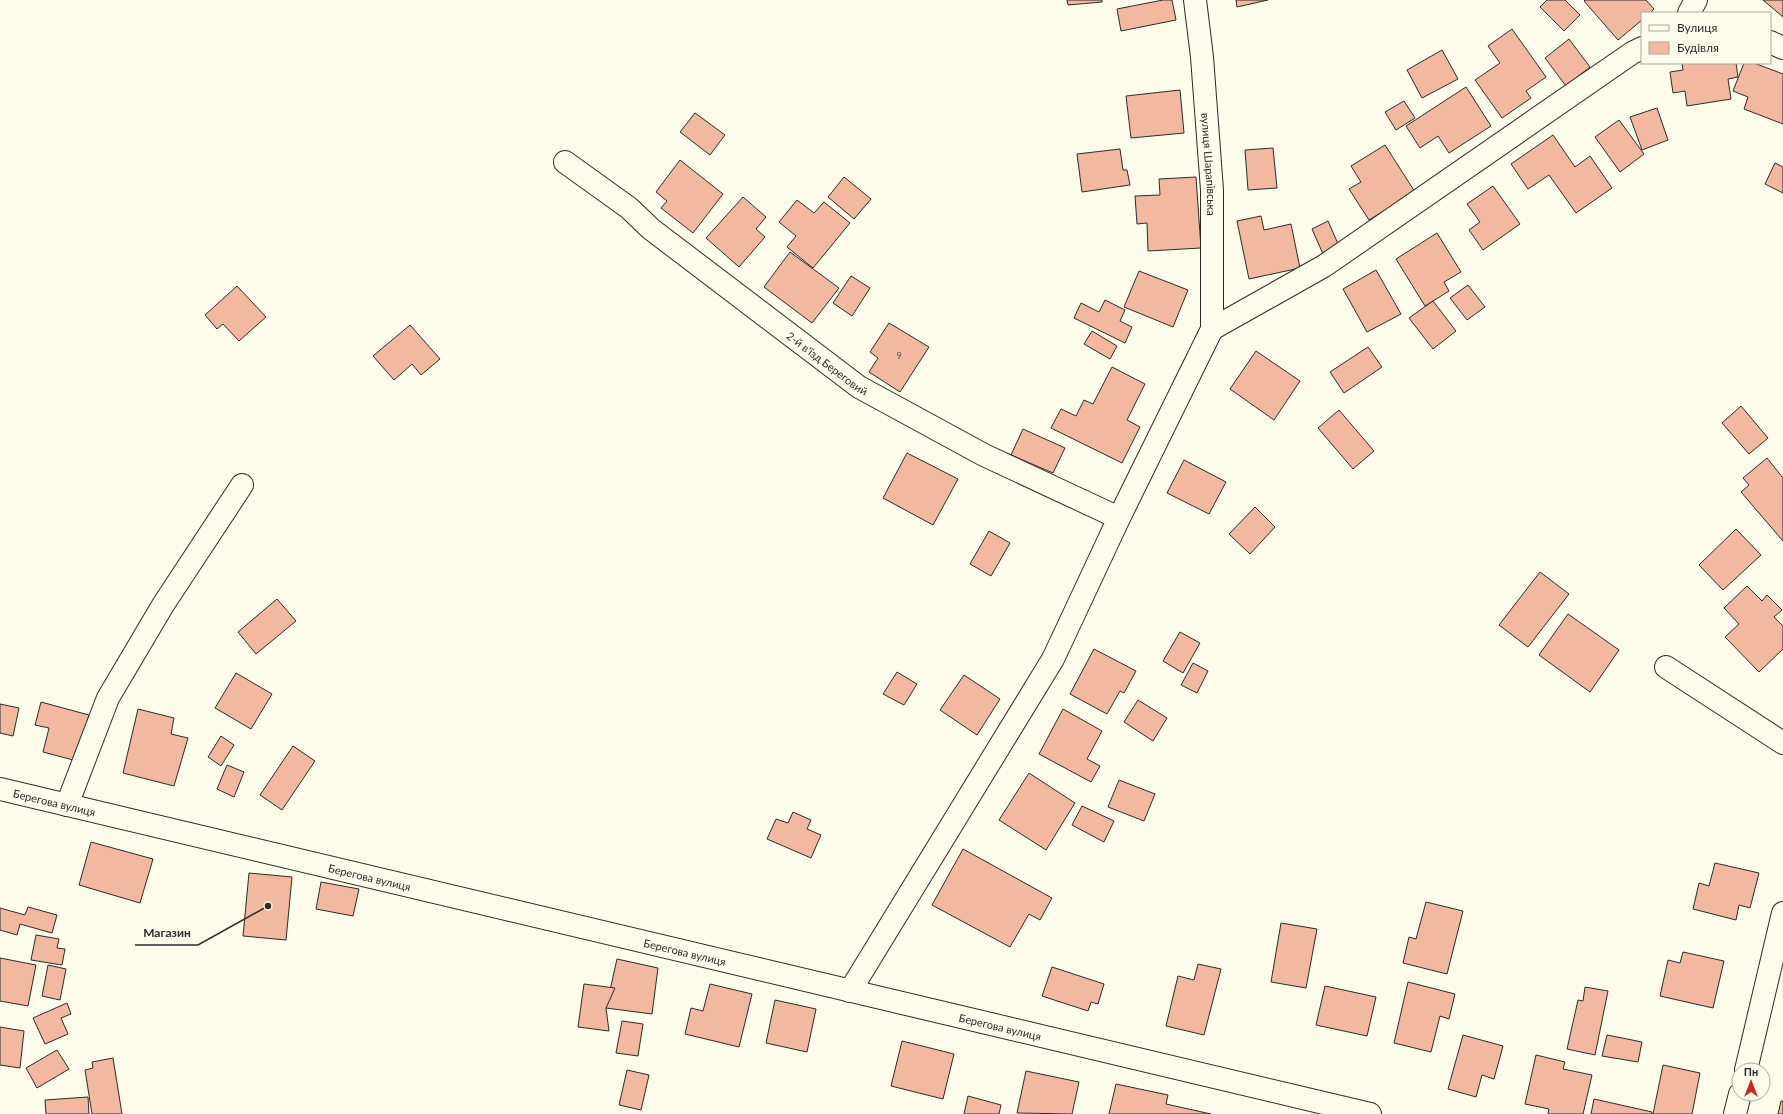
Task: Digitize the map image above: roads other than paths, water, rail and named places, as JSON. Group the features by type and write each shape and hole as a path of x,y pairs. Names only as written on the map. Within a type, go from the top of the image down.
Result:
{"street":[{"name":"вулиця Шарапівська","path":"1195,0 1202,57 1212,190 1212,329"},
{"path":"1690,12 1696,0"},
{"path":"1771,42 1783,48"},
{"path":"850,991 1053,659 1119,518 1212,329 1324,266 1632,53 1641,48"},
{"name":"2-й в'їзд Береговий","path":"565,162 630,208 658,234 859,387 984,456 1119,518"},
{"path":"67,805 108,698 163,605 242,485"},
{"path":"1666,667 1783,743"},
{"name":"Берегова вулиця","path":"0,789 1370,1114"},
{"path":"1748,1062 1783,913"},
{"path":"1735,1114 1738,1102"}],"place":[{"name":"Магазин","path":"268,906"}]}
